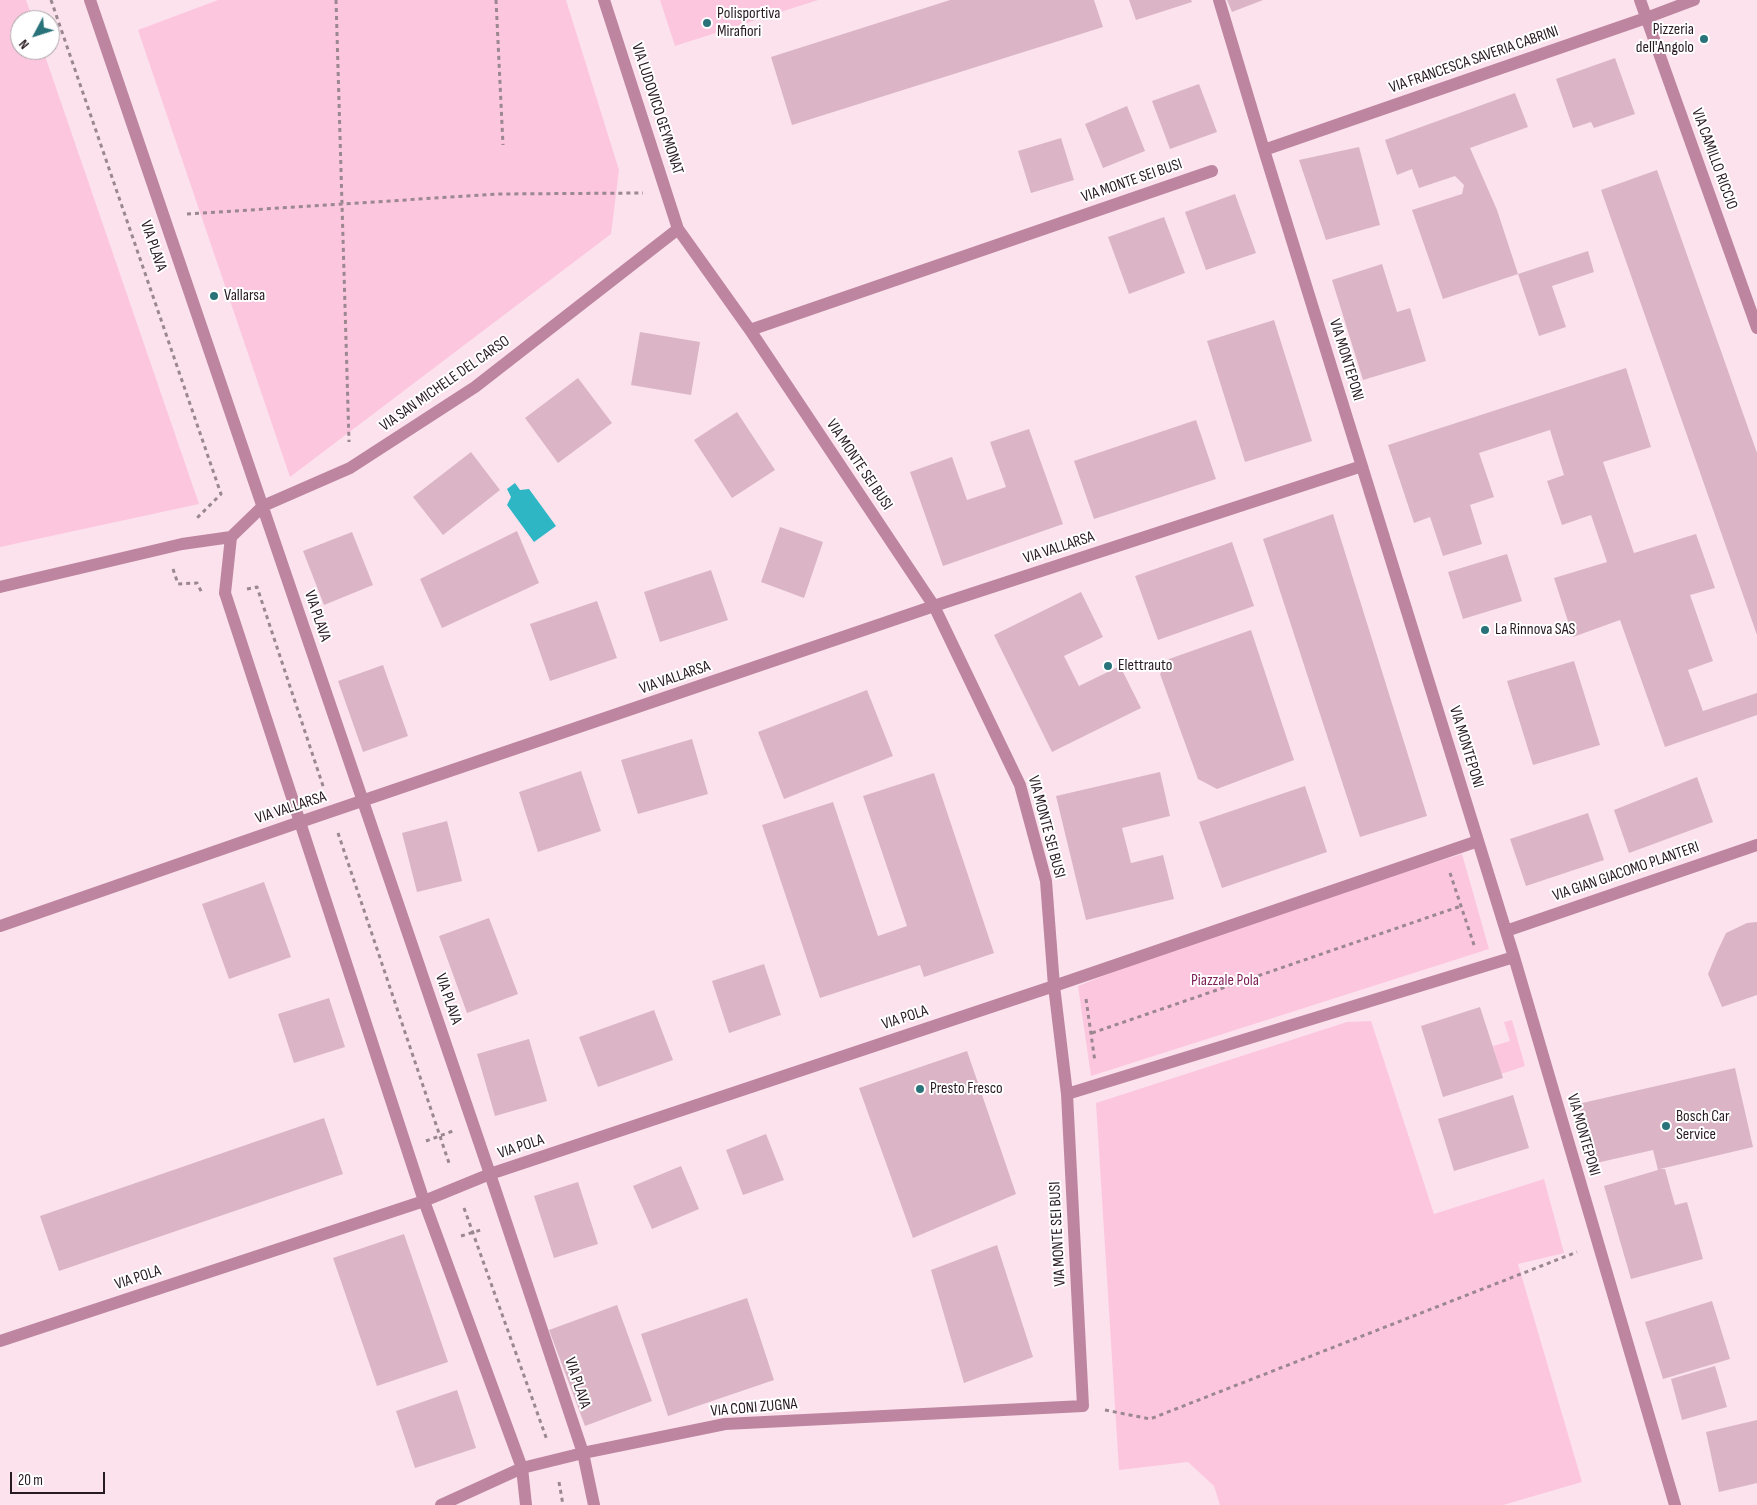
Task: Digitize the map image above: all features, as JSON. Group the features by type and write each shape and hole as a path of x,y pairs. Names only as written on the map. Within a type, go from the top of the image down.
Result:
{"street":[{"name":"VIA PLAVA","path":"90,0 490,1174 583,1453 594,1505"},
{"name":"VIA LUDOVICO GEYMONAT","path":"604,0 678,228"},
{"name":"VIA MONTEPONI","path":"1219,0 1514,957 1675,1505"},
{"name":"VIA CAMILLO RICCIO","path":"1640,0 1757,328"},
{"name":"VIA FRANCESCA SAVERIA CABRINI","path":"1264,150 1694,0"},
{"name":"VIA MONTE SEI BUSI","path":"750,330 1212,170"},
{"name":"VIA MONTE SEI BUSI","path":"678,228 750,330 934,606 1020,785 1046,881 1054,986 1067,1094 1082,1406"},
{"name":"VIA SAN MICHELE DEL CARSO","path":"263,506 350,468 475,387 678,228"},
{"name":"VIA VALLARSA","path":"0,926 934,606 1362,466"},
{"path":"0,588 166,548 231,537 263,506"},
{"path":"231,537 225,593 424,1201 522,1468 526,1505"},
{"path":"1054,986 1478,841"},
{"name":"VIA GIAN GIACOMO PLANTERI","path":"1506,931 1757,845"},
{"path":"1067,1094 1514,957"},
{"name":"VIA POLA","path":"0,1342 424,1201 490,1174 1054,986"},
{"name":"VIA CONI ZUGNA","path":"441,1505 522,1468 583,1453 725,1424 1082,1406"}],"path":[{"name":"VIA PLAVA","path":"51,0 221,494 192,522"},
{"path":"336,0 350,468"},
{"path":"496,0 503,145"},
{"path":"164,215 498,194 666,192"},
{"path":"166,548 178,584 197,583 204,598 257,587 436,1126 555,1461 563,1505"},
{"path":"1443,853 1481,967"},
{"path":"1092,1033 1461,906"},
{"path":"1083,976 1092,1033 1097,1084"},
{"path":"439,1241 473,1233 506,1222"},
{"path":"1082,1406 1150,1419 1598,1243"}],"green space":[{"path":"0,0 26,0 30,10 10,10 10,60 46,60 199,504 0,547"},
{"path":"218,0 566,0 619,170 611,234 290,477 138,30"},
{"name":"Polisportiva Mirafiori","path":"660,0 818,0 675,46"},
{"name":"Piazzale Pola","path":"1462,854 1489,949 1091,1076 1078,986 1207,934"},
{"path":"1512,1020 1525,1066 1501,1074 1493,1046 1510,1041 1504,1022"},
{"path":"1371,1021 1434,1214 1544,1179 1564,1253 1518,1264 1582,1482 1503,1505 1220,1505 1214,1486 1188,1462 1119,1470 1096,1103 1347,1022"}],"water":[{"path":"515,483 520,490 529,489 556,526 534,542 507,505 511,497 507,489"}],"building":[{"path":"950,0 1094,0 1103,27 792,125 771,57"},
{"path":"1129,0 1191,0 1192,2 1136,20"},
{"path":"1227,0 1263,0 1232,12"},
{"path":"1615,58 1635,114 1594,128 1591,122 1573,128 1556,79"},
{"path":"1199,84 1217,132 1170,149 1152,101"},
{"path":"1515,93 1528,127 1470,148 1497,210 1518,274 1443,299 1412,210 1462,194 1464,185 1455,176 1419,188 1412,169 1397,175 1385,140"},
{"path":"1127,106 1145,151 1103,168 1085,124"},
{"path":"1061,138 1074,180 1031,193 1018,151"},
{"path":"1359,147 1380,225 1326,240 1299,160"},
{"path":"1657,170 1757,453 1757,635 1601,190"},
{"path":"1235,194 1256,253 1206,270 1185,212"},
{"path":"1164,217 1185,273 1129,294 1108,237"},
{"path":"1588,251 1594,272 1552,286 1566,327 1539,336 1518,274"},
{"path":"1382,264 1397,312 1410,308 1426,361 1363,380 1332,280"},
{"path":"1274,320 1312,441 1245,462 1207,341"},
{"path":"640,332 700,342 691,395 631,385"},
{"path":"1626,368 1651,447 1603,462 1634,553 1696,534 1715,588 1690,595 1713,661 1688,670 1703,711 1757,693 1757,715 1665,747 1620,620 1573,637 1554,578 1607,562 1591,515 1562,525 1547,481 1564,475 1550,430 1479,453 1494,497 1470,505 1482,544 1443,556 1430,517 1414,523 1388,445"},
{"path":"578,378 612,423 558,463 525,418"},
{"path":"737,412 775,470 732,498 694,440"},
{"path":"1196,420 1216,479 1094,519 1074,461"},
{"path":"1029,429 1063,524 943,566 910,472 952,457 967,500 1006,487 990,442"},
{"path":"471,452 500,490 443,535 413,497"},
{"path":"1333,514 1427,816 1360,837 1263,539"},
{"path":"780,527 823,542 804,598 761,582"},
{"path":"517,531 539,583 442,628 420,579"},
{"path":"352,532 373,585 324,605 303,551"},
{"path":"1232,542 1254,606 1158,640 1135,576"},
{"path":"1507,554 1522,601 1463,619 1448,572"},
{"path":"711,570 728,620 660,642 644,592"},
{"path":"1081,592 1103,637 1064,656 1079,686 1120,666 1141,708 1052,752 994,635"},
{"path":"597,601 617,658 550,681 530,624"},
{"path":"1251,630 1294,760 1217,789 1198,779 1160,674 1169,659"},
{"path":"1574,661 1600,745 1533,765 1507,681"},
{"path":"383,665 408,736 363,752 338,681"},
{"path":"867,690 893,756 784,799 758,732"},
{"path":"692,739 708,794 638,814 621,760"},
{"path":"581,771 601,831 538,852 519,792"},
{"path":"1160,772 1170,816 1122,828 1131,863 1163,855 1174,899 1086,920 1056,796"},
{"path":"934,773 994,953 924,977 920,965 820,998 762,825 833,802 878,936 907,926 863,796"},
{"path":"1697,777 1713,822 1629,853 1614,810"},
{"path":"1305,786 1327,852 1222,888 1199,822"},
{"path":"1588,813 1604,860 1526,886 1510,839"},
{"path":"447,821 462,881 417,892 402,833"},
{"path":"264,882 291,957 229,979 202,904"},
{"path":"489,918 518,994 467,1013 439,936"},
{"path":"1757,922 1757,995 1722,1007 1708,974 1717,952 1726,933 1747,923"},
{"path":"764,964 781,1015 729,1033 712,981"},
{"path":"329,998 345,1047 294,1063 278,1014"},
{"path":"1480,1007 1503,1078 1443,1097 1421,1026"},
{"path":"654,1010 673,1060 598,1087 579,1037"},
{"path":"529,1039 547,1101 495,1116 477,1054"},
{"path":"967,1051 1016,1194 913,1238 859,1088"},
{"name":"Bosch Car Service","path":"1735,1068 1753,1147 1660,1169 1665,1169 1675,1205 1687,1202 1703,1259 1631,1279 1604,1186 1658,1170 1653,1150 1592,1164 1578,1104"},
{"path":"1513,1095 1529,1148 1454,1171 1438,1119"},
{"path":"324,1118 343,1174 59,1271 40,1216"},
{"path":"766,1134 784,1180 743,1195 726,1150"},
{"path":"681,1166 699,1209 652,1229 633,1186"},
{"path":"578,1182 598,1244 554,1258 534,1196"},
{"path":"404,1234 448,1362 377,1386 333,1258"},
{"path":"997,1245 1033,1357 964,1383 931,1270"},
{"path":"747,1298 774,1380 668,1416 641,1334"},
{"path":"1712,1301 1730,1359 1663,1379 1645,1322"},
{"path":"617,1305 652,1401 585,1426 549,1330"},
{"path":"1715,1366 1727,1407 1682,1420 1671,1379"},
{"path":"457,1390 476,1448 415,1468 396,1411"},
{"path":"1757,1420 1757,1483 1719,1492 1706,1432"}],"place":[{"name":"Polisportiva Mirafiori","path":"707,23"},
{"name":"Pizzeria dell'Angolo","path":"1704,39"},
{"name":"Vallarsa","path":"214,296"},
{"name":"La Rinnova SAS","path":"1485,630"},
{"name":"Elettrauto","path":"1108,666"},
{"name":"Presto Fresco","path":"920,1089"},
{"name":"Bosch Car Service","path":"1666,1126"}]}
